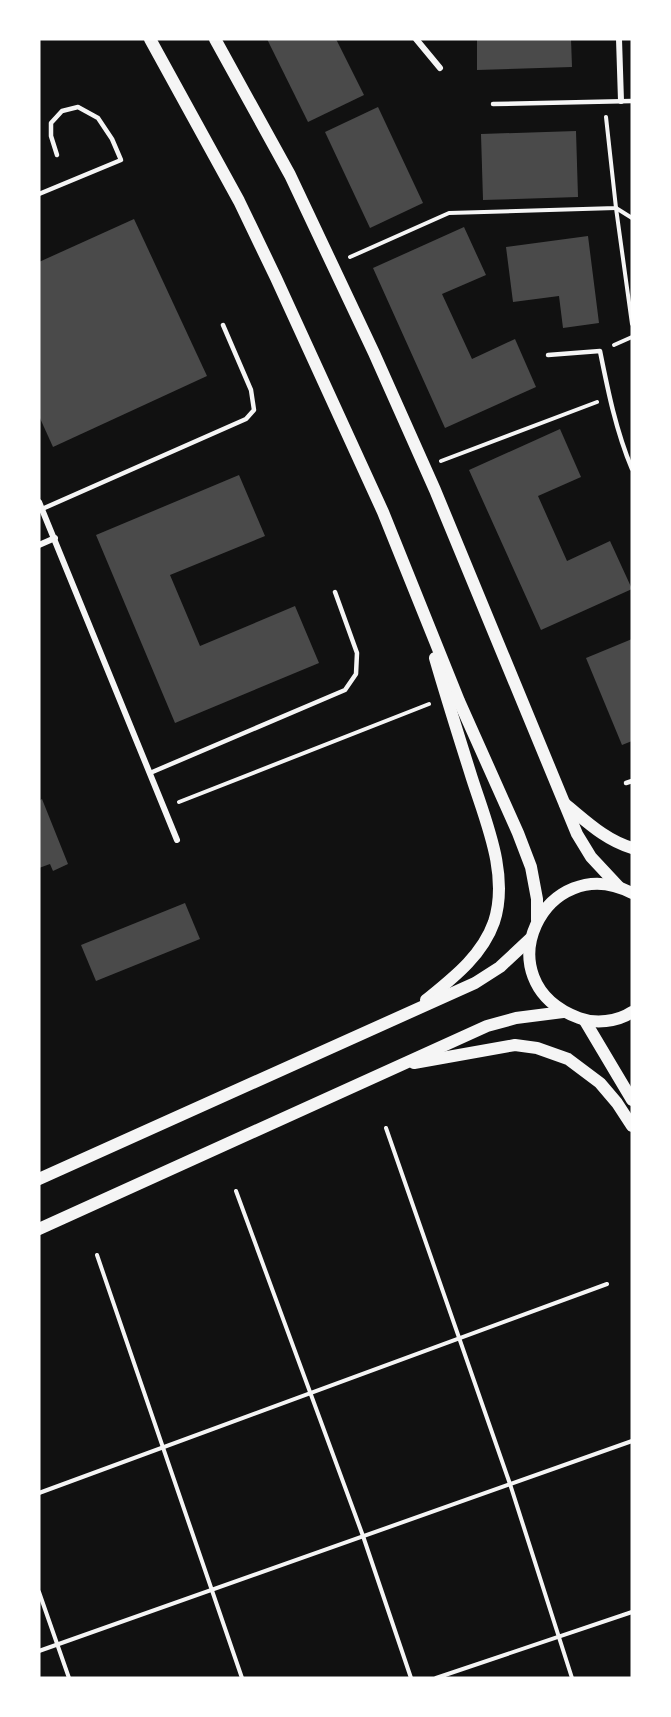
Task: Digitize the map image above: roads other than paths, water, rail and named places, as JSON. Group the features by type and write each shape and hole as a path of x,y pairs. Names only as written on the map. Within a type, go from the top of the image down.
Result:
{"main road":[{"path":"150,39 234,191 374,492 459,701 531,867 537,899 537,920"},
{"path":"215,39 290,175 425,467 577,834 591,857 619,887"},
{"path":"410,577 495,854 500,895 494,922 485,941 466,967 415,1010"},
{"path":"564,803 601,834 632,848"},
{"path":"632,892 619,887 595,884 572,889 552,901 537,920 530,939 529,960 535,981 547,999 563,1012 585,1021 607,1021 627,1016 632,1012"},
{"path":"39,1179 475,983 500,967 530,939"},
{"path":"39,1229 487,1026 516,1018 563,1012"},
{"path":"585,1021 632,1100"},
{"path":"395,1067 514,1045 537,1048 568,1059 600,1083 632,1126"}],"street":[{"path":"416,39 440,68"},
{"path":"619,39 621,101"},
{"path":"40,506 177,840"},
{"path":"39,545 54,538"}],"lane":[{"path":"493,104 632,101"},
{"path":"39,194 121,160 112,139 98,118 78,107 62,111 51,123 51,136 57,154"},
{"path":"40,506 246,419 254,410 251,390 223,326"},
{"path":"548,355 600,351 609,397 632,469"},
{"path":"150,773 345,690 356,674 357,652 335,592"},
{"path":"626,783 632,781"}]}
